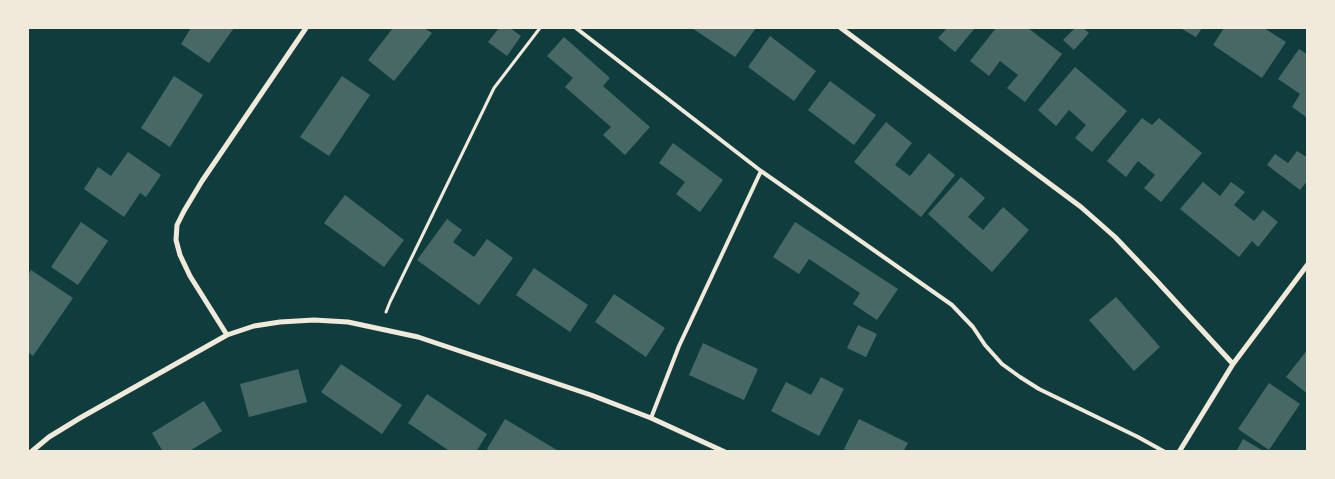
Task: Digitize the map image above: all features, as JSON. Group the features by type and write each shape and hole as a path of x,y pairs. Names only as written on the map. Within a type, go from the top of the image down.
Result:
{"street":[{"path":"227,335 190,276 180,255 176,240 177,226 202,181 306,28"},
{"path":"841,28 1081,207 1115,237 1233,364"},
{"path":"1179,452 1233,364 1308,264"},
{"path":"31,452 49,437 80,418 227,335 254,326 314,320 348,322 418,337 591,395 651,418 725,452"}],"lane":[{"path":"576,28 760,171 952,305 973,327 985,345 1002,364 1020,377 1039,389 1165,452"},
{"path":"651,418 679,346 760,171"}],"path":[{"path":"379,329 390,302 494,88 540,28"}],"building":[{"path":"191,28 234,28 209,63 181,44"},
{"path":"393,28 424,28 432,33 394,81 368,60"},
{"path":"499,28 510,28 521,36 507,56 488,42"},
{"path":"692,28 756,28 735,57"},
{"path":"947,28 975,28 955,52 938,38"},
{"path":"996,28 1028,28 1062,54 1025,102 1007,88 1018,75 1000,61 989,76 970,61"},
{"path":"1075,28 1083,28 1089,33 1074,50 1063,40"},
{"path":"1180,28 1202,28 1196,37"},
{"path":"1224,28 1264,28 1286,42 1262,78 1213,45"},
{"path":"770,36 816,71 794,101 748,67"},
{"path":"564,37 610,78 603,86 650,127 625,155 603,135 611,127 565,87 573,78 547,56"},
{"path":"1299,49 1308,55 1308,114 1306,117 1292,107 1300,94 1278,79"},
{"path":"1075,67 1127,111 1092,152 1075,138 1086,125 1069,110 1056,126 1038,110"},
{"path":"174,76 203,95 170,147 141,128"},
{"path":"342,76 370,95 329,156 300,137"},
{"path":"830,81 876,115 854,145 808,110"},
{"path":"1142,118 1152,125 1159,118 1202,153 1161,202 1144,188 1155,175 1138,161 1126,177 1107,161"},
{"path":"886,122 912,143 895,165 910,176 929,153 955,175 921,217 854,162"},
{"path":"673,143 723,180 700,212 676,194 685,182 659,163"},
{"path":"1297,151 1308,158 1308,180 1300,190 1267,165 1275,154 1288,163"},
{"path":"128,152 161,175 146,197 140,193 124,217 84,189 98,167 111,176"},
{"path":"961,177 985,198 968,217 983,230 1003,207 1029,230 992,272 928,214"},
{"path":"1203,182 1220,196 1231,182 1245,192 1234,205 1254,221 1263,210 1278,222 1258,247 1252,241 1239,257 1180,209"},
{"path":"345,195 404,240 384,267 324,223"},
{"path":"447,219 462,230 453,242 474,257 487,239 513,258 479,305 417,260"},
{"path":"81,222 108,241 78,285 51,267"},
{"path":"795,222 898,289 877,320 853,304 860,293 809,259 799,274 773,257"},
{"path":"534,268 588,305 570,332 516,295"},
{"path":"31,270 73,298 33,356 28,352 28,275"},
{"path":"614,294 665,328 646,357 595,322"},
{"path":"1116,297 1160,347 1134,371 1089,320"},
{"path":"858,325 877,334 866,357 847,348"},
{"path":"703,343 758,369 744,400 689,375"},
{"path":"1308,349 1308,394 1286,377"},
{"path":"341,364 402,405 382,434 321,392"},
{"path":"298,369 307,402 249,417 240,384"},
{"path":"821,377 844,389 819,436 771,411 786,382 811,395"},
{"path":"1269,383 1300,404 1269,450 1238,429"},
{"path":"427,394 487,434 476,452 451,452 408,423"},
{"path":"204,401 222,431 188,452 163,452 152,433"},
{"path":"505,419 557,450 556,452 492,452 487,449"},
{"path":"859,419 908,443 903,452 850,452 844,449"},
{"path":"1243,439 1265,452 1236,452"}]}
